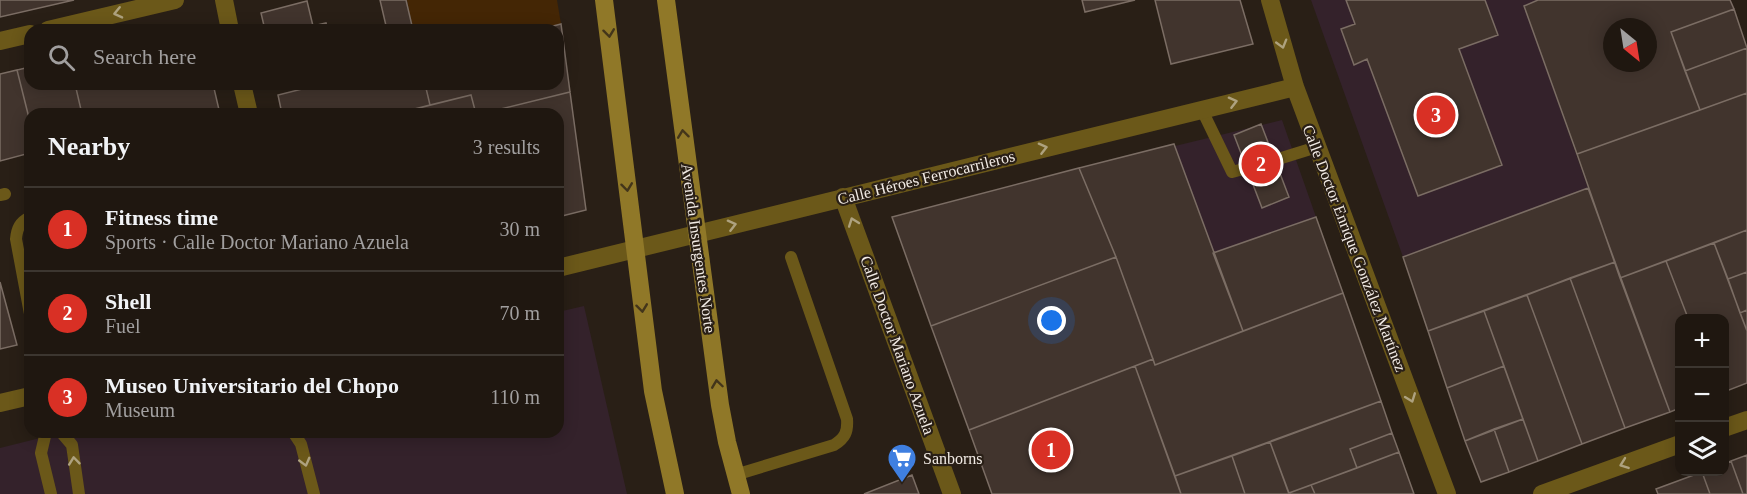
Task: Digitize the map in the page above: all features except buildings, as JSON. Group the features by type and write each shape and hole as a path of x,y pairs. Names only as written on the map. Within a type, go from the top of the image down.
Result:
{"main road":[{"path":"604,0 652,391 675,494"},
{"name":"Avenida Insurgentes Norte","path":"666,0 720,405 741,494"}],"street":[{"path":"73,24 175,0"},
{"path":"224,0 229,24"},
{"name":"Calle Doctor Enrique González Martínez","path":"1270,0 1295,87 1447,494"},
{"path":"0,41 24,35"},
{"name":"Calle Héroes Ferrocarrileros","path":"564,267 1295,87"},
{"path":"243,90 248,108"},
{"name":"Calle Doctor Mariano Azuela","path":"843,197 952,494"},
{"path":"0,403 24,397"},
{"path":"1729,427 1747,420"},
{"path":"1542,494 1675,446"}],"lane":[{"path":"1202,110 1232,172 1247,168"},
{"path":"1275,160 1317,147"},
{"path":"24,220 17,229 16,239 24,282"},
{"path":"735,475 834,445 843,439 848,429 847,419 791,257"},
{"path":"45,438 41,453 51,494"},
{"path":"66,438 72,445 78,494"},
{"path":"297,438 301,444 314,494"}],"shaded area":[{"path":"407,0 557,0 561,24 412,24"},
{"path":"1311,0 1538,0 1524,6 1588,188 1403,257"},
{"path":"1282,120 1316,217 1213,253 1175,146"},
{"path":"584,306 627,494 0,494 0,448 40,438 564,438 564,311"}],"place":[{"name":"Museo Universitario del Chopo","path":"1436,115"},
{"name":"Shell","path":"1261,164"},
{"name":"Fitness time","path":"1051,450"},
{"name":"Sanborns","path":"902,484"}]}
